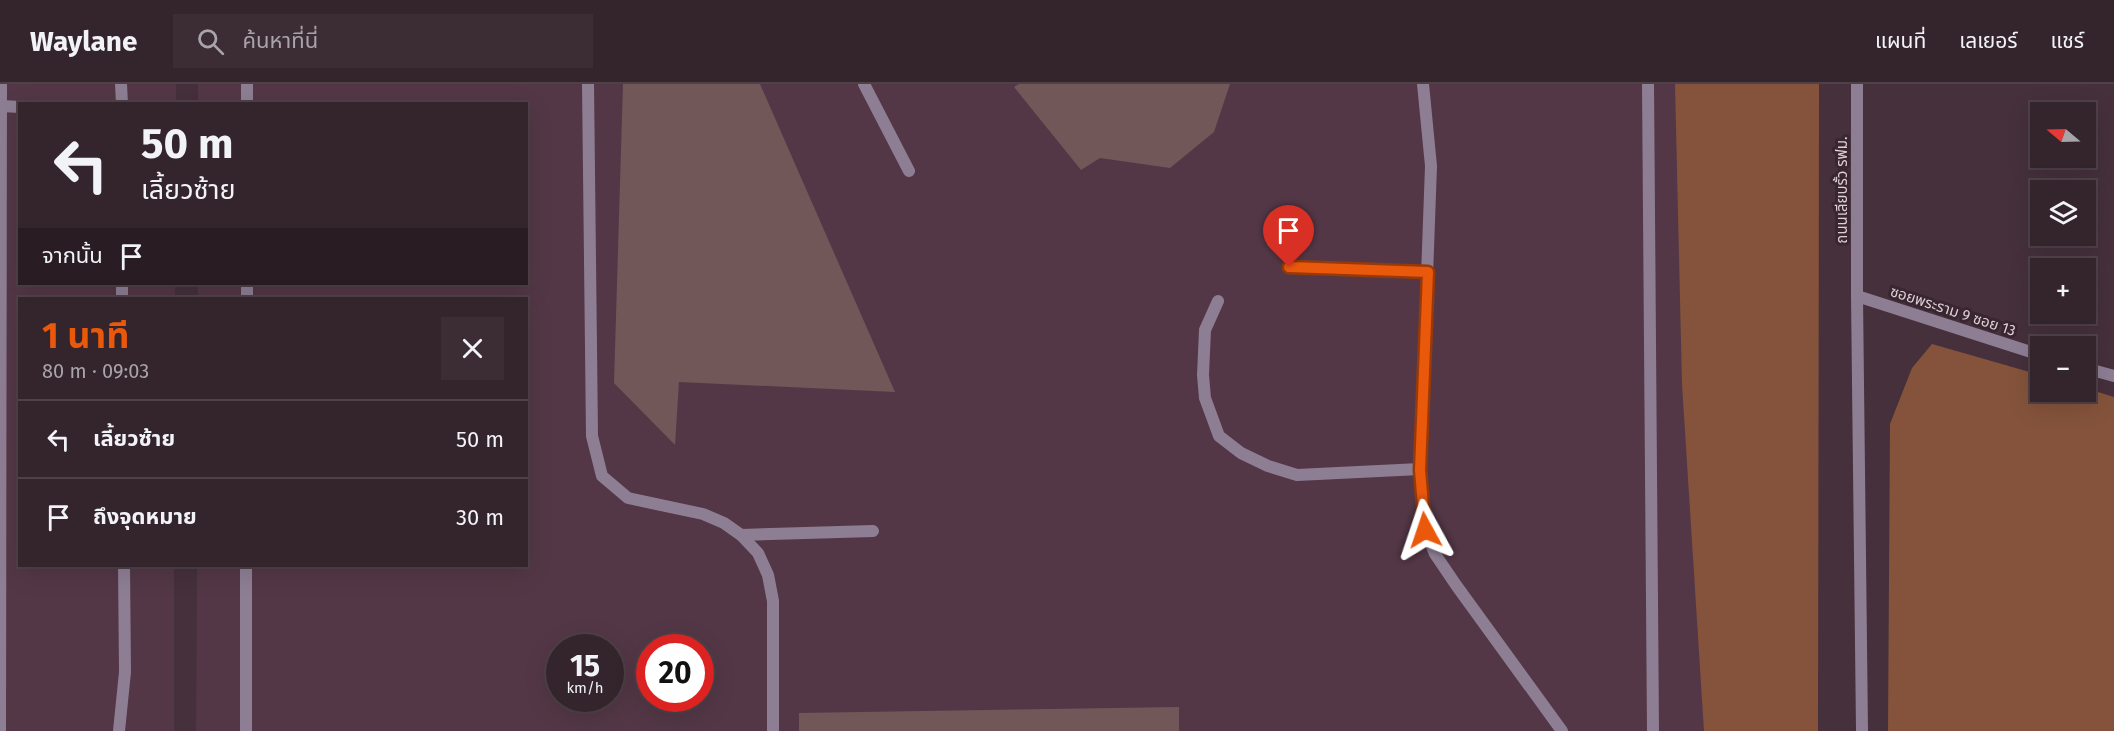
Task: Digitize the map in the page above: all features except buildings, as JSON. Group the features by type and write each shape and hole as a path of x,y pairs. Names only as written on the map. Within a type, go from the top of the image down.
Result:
{"street":[{"path":"0,731 1,84"},
{"path":"122,84 122,102"},
{"path":"247,84 247,102"},
{"path":"588,84 592,436 602,476 628,498 703,514 724,523 741,535 758,553 768,575 773,601 773,731"},
{"path":"864,84 909,171"},
{"path":"1423,84 1431,166 1420,470 1425,530 1435,554 1562,731"},
{"path":"1648,84 1653,731"},
{"name":"ถนนเลียบรั้ว รฟม.","path":"1857,84 1862,731"},
{"path":"1,106 18,107"},
{"path":"1289,267 1428,272"},
{"name":"ซอยพระราม 9 ซอย 13","path":"1857,296 2030,352"},
{"path":"1218,301 1205,330 1203,375 1205,398 1219,436 1241,453 1259,462 1297,475 1420,470"},
{"path":"2096,371 2114,376"},
{"path":"741,535 873,531"},
{"path":"118,731 125,672 124,567"},
{"path":"246,567 246,731"}],"shaded area":[{"path":"0,84 176,84 176,102 18,102 18,285 175,285 175,297 18,297 18,567 174,567 174,731 0,731"},
{"path":"198,84 1819,84 1818,731 196,731 197,567 528,567 528,297 198,297 198,285 528,285 528,102 198,102"},
{"path":"1675,84 1819,84 1818,731 1704,731 1682,384"},
{"path":"1932,344 2030,372 2030,402 2096,402 2096,391 2114,397 2114,731 1888,731 1890,424 1912,368"}],"route":[{"path":"1289,267 1428,272 1420,470 1425,530"}]}
